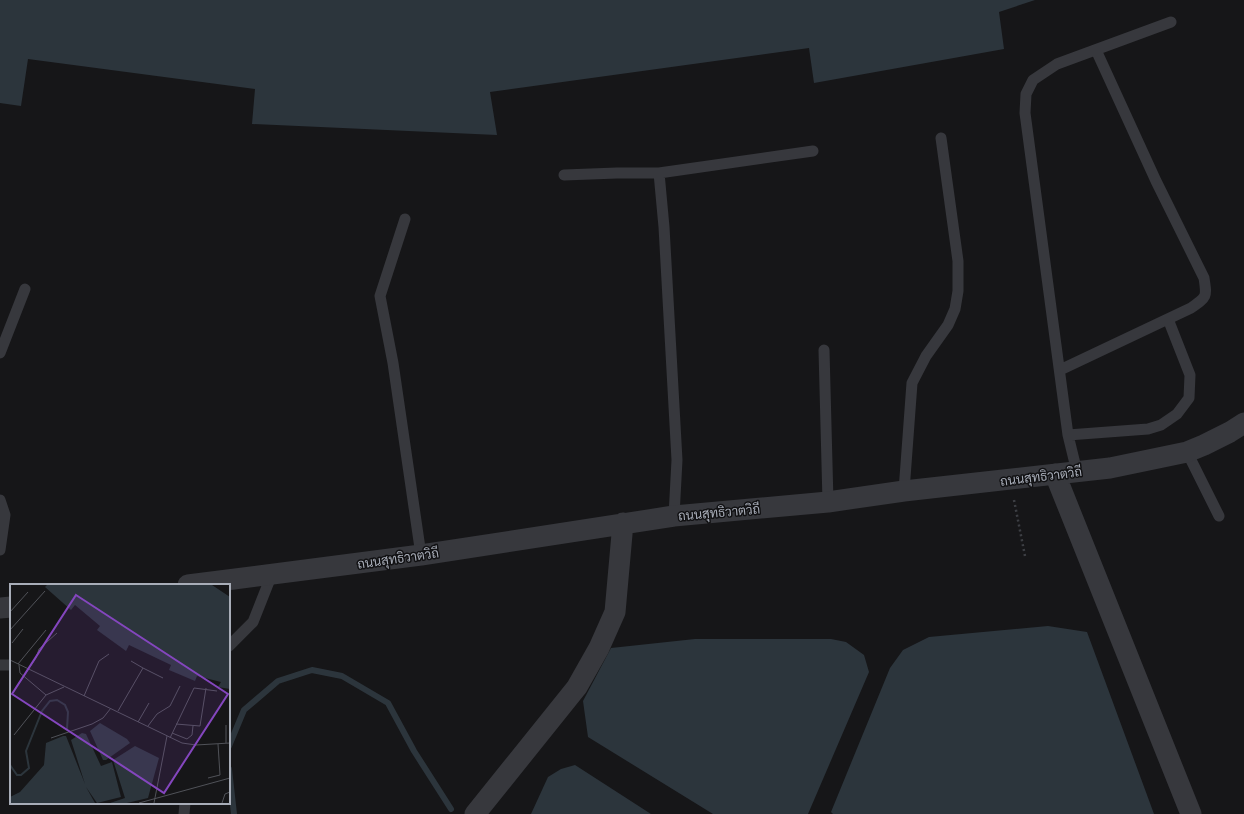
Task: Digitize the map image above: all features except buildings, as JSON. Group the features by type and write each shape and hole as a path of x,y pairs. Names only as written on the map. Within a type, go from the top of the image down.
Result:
{"street":[{"name":"ถนนสุทธิวาตวิถี","path":"196,584 421,556 674,516 828,502 904,491 1110,468 1187,452 1230,432 1244,423"},
{"path":"1055,474 1191,814"},
{"path":"475,814 577,687 598,648 615,612 624,523"},
{"path":"0,608 10,606"}],"lane":[{"path":"1076,472 1068,435 1025,114 1026,94 1033,80 1057,64 1171,22"},
{"path":"1060,370 1192,308 1204,299 1206,291 1204,278 1156,181 1096,50"},
{"path":"904,491 912,383 926,356 948,325 956,308 958,291 958,261 942,138"},
{"path":"564,175 659,173 813,151"},
{"path":"659,173 664,227 677,460 674,516"},
{"path":"406,219 380,296 393,363 421,556"},
{"path":"0,353 25,289"},
{"path":"1068,435 1148,429 1161,426 1177,414 1189,398 1190,375 1168,319"},
{"path":"824,350 828,502"},
{"path":"1187,452 1219,516"},
{"path":"0,500 5,515 0,550"},
{"path":"230,645 253,622 272,574"},
{"path":"0,665 10,666"}],"path":[{"path":"1011,480 1025,556"}],"shaded area":[{"path":"0,0 1035,0 999,12 1004,49 814,83 809,48 490,92 497,135 252,124 255,89 28,59 21,106 0,103"},
{"path":"1048,626 1087,632 1154,814 833,814 831,812 890,668 903,650 929,637"},
{"path":"695,639 831,639 846,642 864,655 869,672 808,814 713,814 588,737 583,701 611,648"},
{"path":"575,765 651,814 531,814 548,777 561,769"}],"waterway":[{"path":"230,744 244,710 278,681 312,670 342,676 388,703 414,751 451,809"},
{"path":"230,778 234,814"}]}
